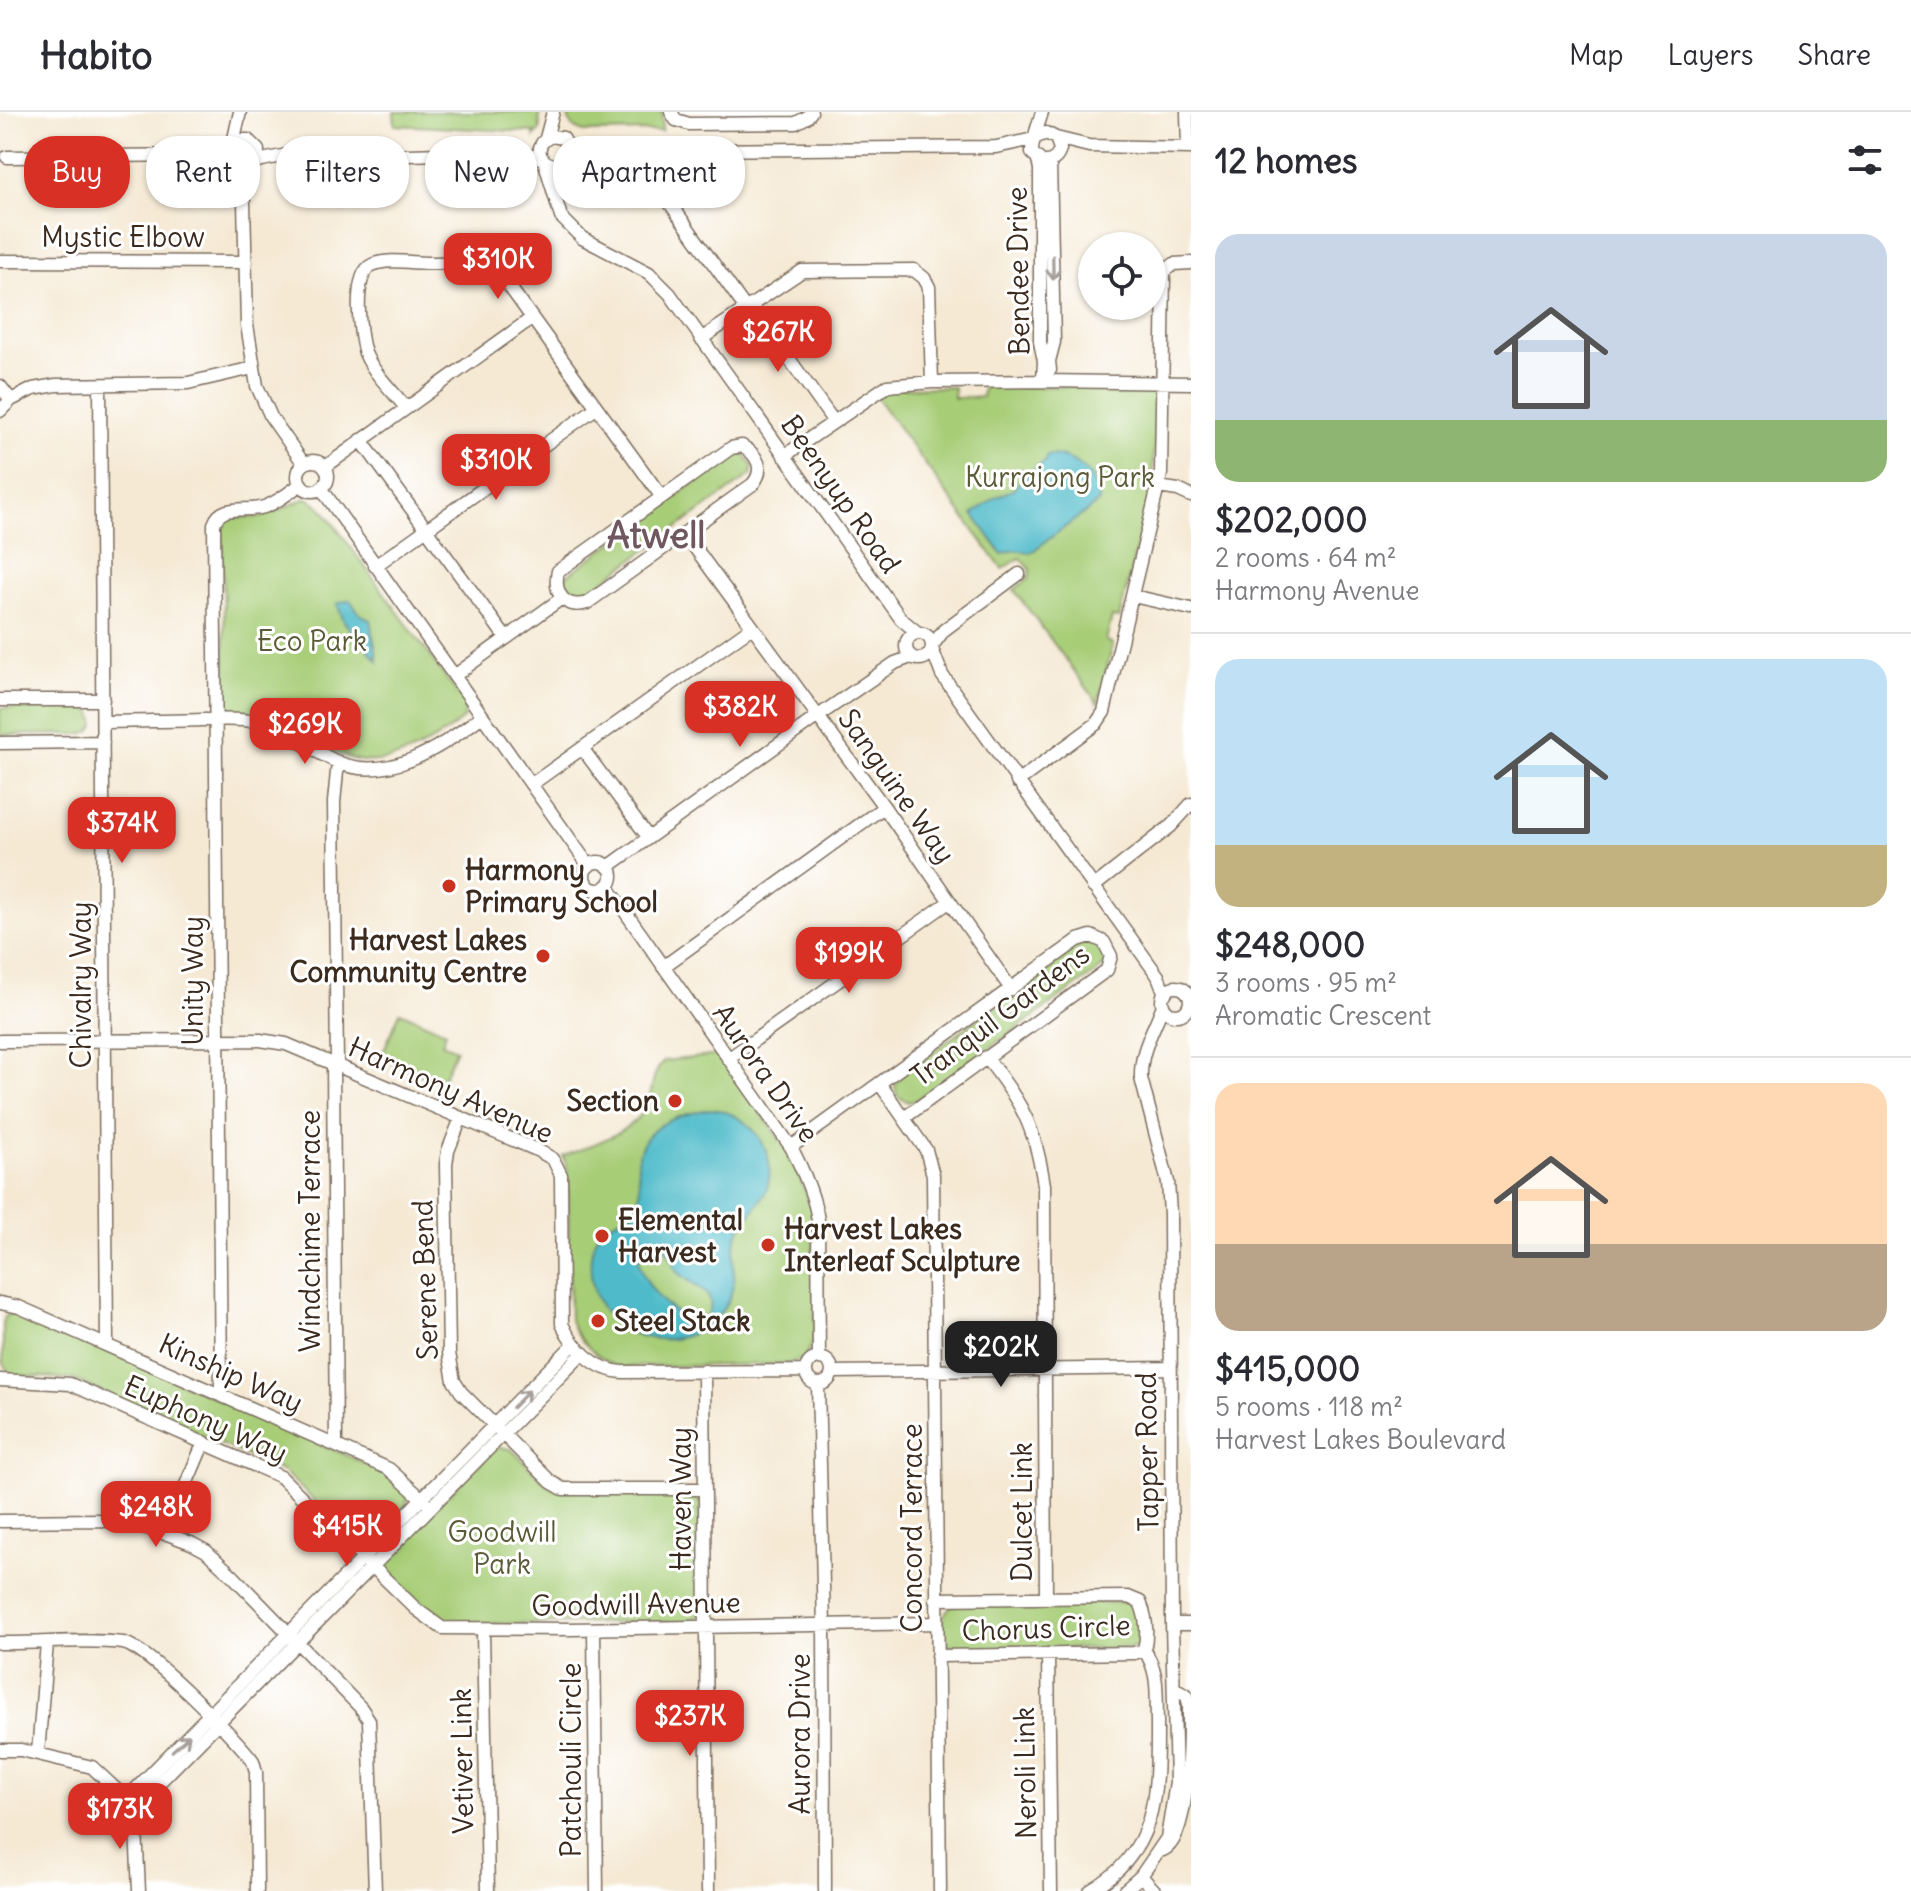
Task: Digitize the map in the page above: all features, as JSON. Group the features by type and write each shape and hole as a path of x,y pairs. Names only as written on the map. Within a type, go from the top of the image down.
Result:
{"street":[{"path":"241,112 251,136"},
{"path":"234,136 241,112"},
{"path":"671,112 676,120 689,124 796,123 811,112"},
{"path":"1044,112 1060,145 1045,159"},
{"path":"1044,112 1031,149 1045,159"},
{"path":"745,149 1004,147 1046,133 1089,146 1189,148 1187,112"},
{"path":"543,160 539,147 553,113"},
{"path":"553,113 563,136"},
{"path":"537,142 553,137"},
{"path":"1004,147 1045,159 1089,146"},
{"path":"7,157 146,156"},
{"path":"537,159 553,164"},
{"name":"Bendee Drive","path":"1045,159 1040,169 1040,342 1048,381"},
{"name":"Beenyup Road","path":"543,160 553,186"},
{"path":"244,208 247,325 257,386 271,417 304,464"},
{"name":"Beenyup Road","path":"559,208 561,217 582,238 649,273 670,294 1017,782 1158,976 1182,1002"},
{"path":"674,208 834,422"},
{"name":"Mystic Elbow","path":"0,261 246,262"},
{"path":"406,408 372,366 365,352 359,285 363,273 371,265 385,263 472,263 490,267 504,279 661,496"},
{"path":"1017,782 1096,724 1102,716 1161,474 1164,272 1174,264 1191,263"},
{"path":"701,339 802,271 914,270 929,287 932,382"},
{"path":"325,467 532,318"},
{"path":"0,411 11,400 33,389 56,385 188,383 253,368"},
{"path":"784,456 887,386 932,382 1191,383"},
{"name":"Chivalry Way","path":"100,385 107,1345"},
{"path":"0,386 11,400"},
{"path":"375,566 596,408"},
{"path":"361,440 506,638"},
{"path":"742,446 753,452 760,464 760,476 753,484 685,534 587,603 576,607 566,603 557,592 558,571 661,496 731,448 742,446"},
{"path":"317,462 325,467 328,476 321,488 312,491 301,484 299,471 304,464 317,462"},
{"name":"Unity Way","path":"221,1395 215,520 224,510 264,507 301,484"},
{"path":"1178,490 1191,486"},
{"path":"1158,487 1191,496"},
{"path":"321,488 589,866"},
{"name":"Sanguine Way","path":"685,534 884,807 1011,989"},
{"path":"608,867 1019,574"},
{"path":"1133,596 1191,609"},
{"path":"454,676 562,598"},
{"path":"532,784 752,627"},
{"path":"0,700 103,700"},
{"path":"103,722 256,722 338,762 355,768 375,768 409,760 452,739 482,716"},
{"path":"0,743 103,742"},
{"path":"582,748 648,837"},
{"name":"Windchime Terrace","path":"336,1445 334,802 338,762"},
{"path":"1093,887 1171,826 1191,804"},
{"path":"663,967 884,807"},
{"path":"601,862 608,867 612,879 607,886 596,890 586,884 584,872 589,866 601,862"},
{"name":"Aurora Drive","path":"607,886 791,1147 808,1183 818,1220 819,1358"},
{"path":"728,1059 949,902"},
{"name":"Tranquil Gardens","path":"791,1147 1085,937 1097,937 1109,948 1111,963 1107,970 904,1118"},
{"name":"Tapper Road","path":"1131,1889 1167,1838 1176,1783 1168,1182 1141,1078 1141,1064 1156,1024 1182,1002"},
{"name":"Harmony Avenue","path":"0,1041 274,1041 537,1150 553,1159 561,1175 561,1315 564,1329 579,1348"},
{"name":"Dulcet Link","path":"986,1057 1016,1095 1029,1119 1044,1185 1046,1598"},
{"name":"Concord Terrace","path":"880,1084 926,1150 933,1175 940,1891"},
{"name":"Serene Bend","path":"461,1118 446,1164 449,1353 454,1381 499,1431 551,1482 563,1489 705,1489"},
{"name":"Kinship Way","path":"0,1303 19,1307 389,1469 427,1503"},
{"path":"130,1803 579,1348 596,1365 611,1372 806,1371"},
{"path":"819,1358 828,1362 832,1372 828,1381 818,1384 809,1380 806,1371 810,1362 819,1358"},
{"path":"832,1372 1170,1368"},
{"name":"Haven Way","path":"704,1371 706,1627"},
{"name":"Euphony Way","path":"0,1380 70,1384 290,1483 370,1562"},
{"name":"Aurora Drive","path":"818,1384 824,1626 825,1891"},
{"path":"165,1534 204,1442"},
{"path":"0,1521 102,1520 165,1534 206,1551 361,1708 369,1720 375,1891"},
{"name":"Goodwill Avenue","path":"370,1562 432,1623 453,1630 936,1623"},
{"name":"Chorus Circle","path":"936,1599 1128,1597 1140,1602 1145,1614 1147,1638 1144,1650 1134,1653 937,1656"},
{"path":"1172,1624 1191,1624"},
{"path":"706,1627 708,1891"},
{"name":"Patchouli Circle","path":"594,1629 597,1891"},
{"name":"Vetiver Link","path":"483,1630 488,1891"},
{"path":"0,1643 124,1643 136,1647 166,1672 253,1761 256,1772 257,1891"},
{"path":"38,1753 47,1643"},
{"path":"1090,1891 1123,1866 1140,1842 1155,1797 1156,1669 1144,1650"},
{"name":"Neroli Link","path":"1048,1654 1051,1891"},
{"path":"0,1741 21,1750"},
{"path":"0,1750 38,1753 92,1767 130,1803 139,1891"},
{"path":"1141,1876 1155,1891"}],"green space":[{"path":"394,112 539,112 540,130 534,136 534,132 395,125"},
{"path":"568,112 662,112 662,131 584,132 572,125"},
{"name":"Kurrajong Park","path":"1138,386 1151,390 1156,401 1152,487 1119,618 1112,617 1106,641 1113,644 1098,703 1014,590 1029,578 1030,568 1020,558 1002,569 876,397 895,388 954,387 954,398 982,397 983,387"},
{"path":"743,453 753,466 751,475 586,593 575,598 563,584 566,576 735,454"},
{"name":"Eco Park","path":"307,498 322,508 465,704 464,718 424,746 408,753 376,761 360,761 335,752 272,720 229,710 226,706 222,523 227,518 263,517"},
{"path":"0,708 85,708 92,712 95,724 90,731 82,734 0,735"},
{"path":"1090,940 1098,942 1106,952 1104,966 916,1100 908,1102 897,1096 895,1086 901,1075"},
{"path":"400,1012 446,1032 442,1043 456,1049 441,1083 381,1057"},
{"path":"720,1055 788,1151 813,1209 815,1327 812,1345 803,1359 787,1364 619,1367 590,1348 577,1334 570,1320 568,1170 563,1156 599,1142 633,1122 648,1102 654,1077 664,1061"},
{"path":"15,1310 391,1475 408,1494 403,1510 383,1533 358,1542 284,1472 72,1379 11,1375 3,1364 3,1324 5,1317"},
{"name":"Goodwill Park","path":"497,1447 511,1449 549,1486 688,1493 700,1502 701,1614 690,1622 446,1624 433,1618 388,1572 386,1563 389,1553"},
{"path":"1132,1602 1144,1614 1139,1645 1131,1648 956,1650 946,1641 942,1628 948,1609 954,1604"}],"water":[{"path":"1047,455 1066,458 1083,468 1094,483 1099,502 1030,553 1015,550 1002,554 973,514 996,497 1014,489 1022,478 1045,461"},
{"path":"350,600 360,614 370,620 378,661 345,623 337,604"},
{"path":"712,1109 725,1112 749,1126 765,1147 769,1160 767,1188 735,1242 730,1296 711,1322 692,1334 672,1339 651,1338 631,1332 613,1320 600,1303 592,1281 594,1243 607,1225 634,1212 639,1195 639,1155 651,1133 673,1119","holes":["657,1244 662,1246 678,1272 709,1297 711,1304 704,1319 694,1320 672,1310 646,1279 639,1258 645,1248"]}],"place":[{"name":"Harmony Primary School","path":"449,886"},
{"name":"Harvest Lakes Community Centre","path":"543,956"},
{"name":"Section","path":"675,1101"},
{"name":"Elemental Harvest","path":"602,1236"},
{"name":"Harvest Lakes Interleaf Sculpture","path":"768,1245"},
{"name":"Steel Stack","path":"598,1321"}],"district":[{"name":"Atwell","path":"656,535"}]}
